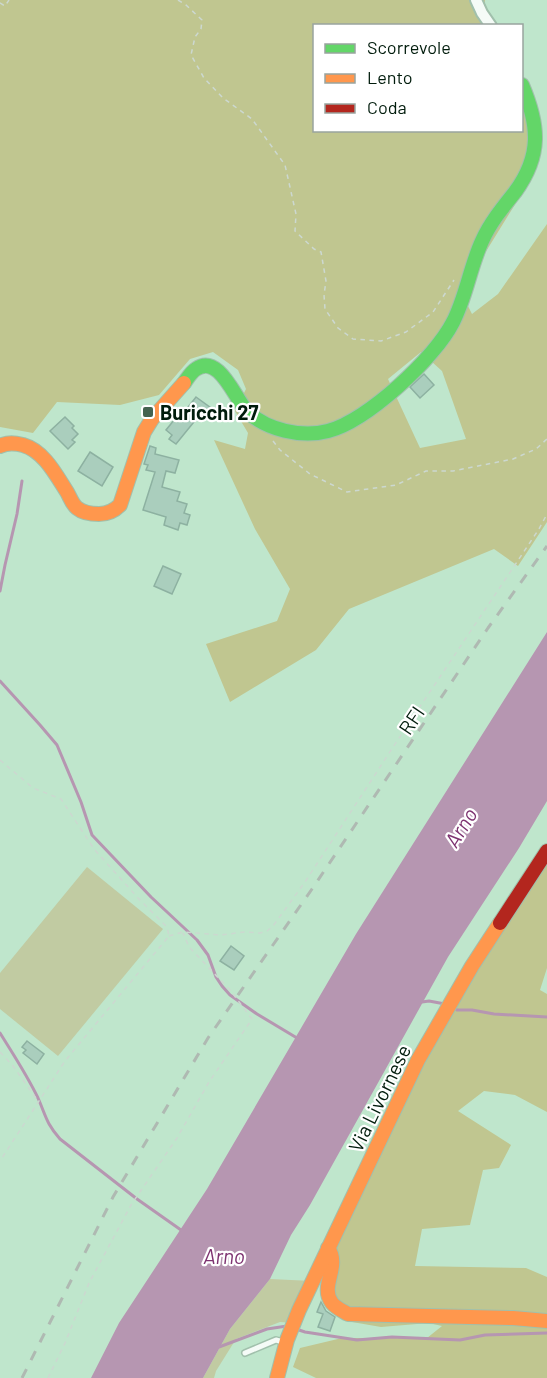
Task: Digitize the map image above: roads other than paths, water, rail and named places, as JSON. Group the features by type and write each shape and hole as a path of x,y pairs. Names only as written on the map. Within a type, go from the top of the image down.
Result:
{"street":[{"path":"477,0 490,24"},
{"path":"0,446 4,443 14,443 24,444 33,449 43,458 77,508 88,513 100,514 112,512 120,505 144,432 152,419 196,369 207,366 216,369 225,378 247,411 282,430 298,433 329,431 371,409 428,357 452,324 486,231 528,172 536,135 533,113 523,88"},
{"name":"Via Livornese","path":"277,1378 290,1333 418,1060 472,966 547,851"},
{"path":"328,1248 335,1258 328,1295 333,1305 348,1314 513,1318 547,1321"}],"lane":[{"path":"245,1353 290,1333"}],"water":[{"name":"Arno","path":"547,632 547,801 448,957 291,1235 270,1279 230,1329 203,1378 91,1378 119,1323 207,1189 356,934"}],"waterway":[{"path":"0,591 22,481"},
{"path":"0,681 57,745 92,835 151,897 197,940 208,955 216,977 230,995 297,1038"},
{"path":"422,1002 445,1004"},
{"path":"454,1008 494,1014 547,1017"},
{"path":"0,1033 29,1081 49,1124 60,1139 181,1230"},
{"path":"219,1347 267,1329 287,1326"},
{"path":"296,1329 357,1340 392,1337 460,1340 485,1335 547,1333"}],"railway":[{"path":"22,1378 113,1197 208,1038 312,889 488,628 547,546"}],"place":[{"name":"Buricchi 27","path":"148,412"}]}
